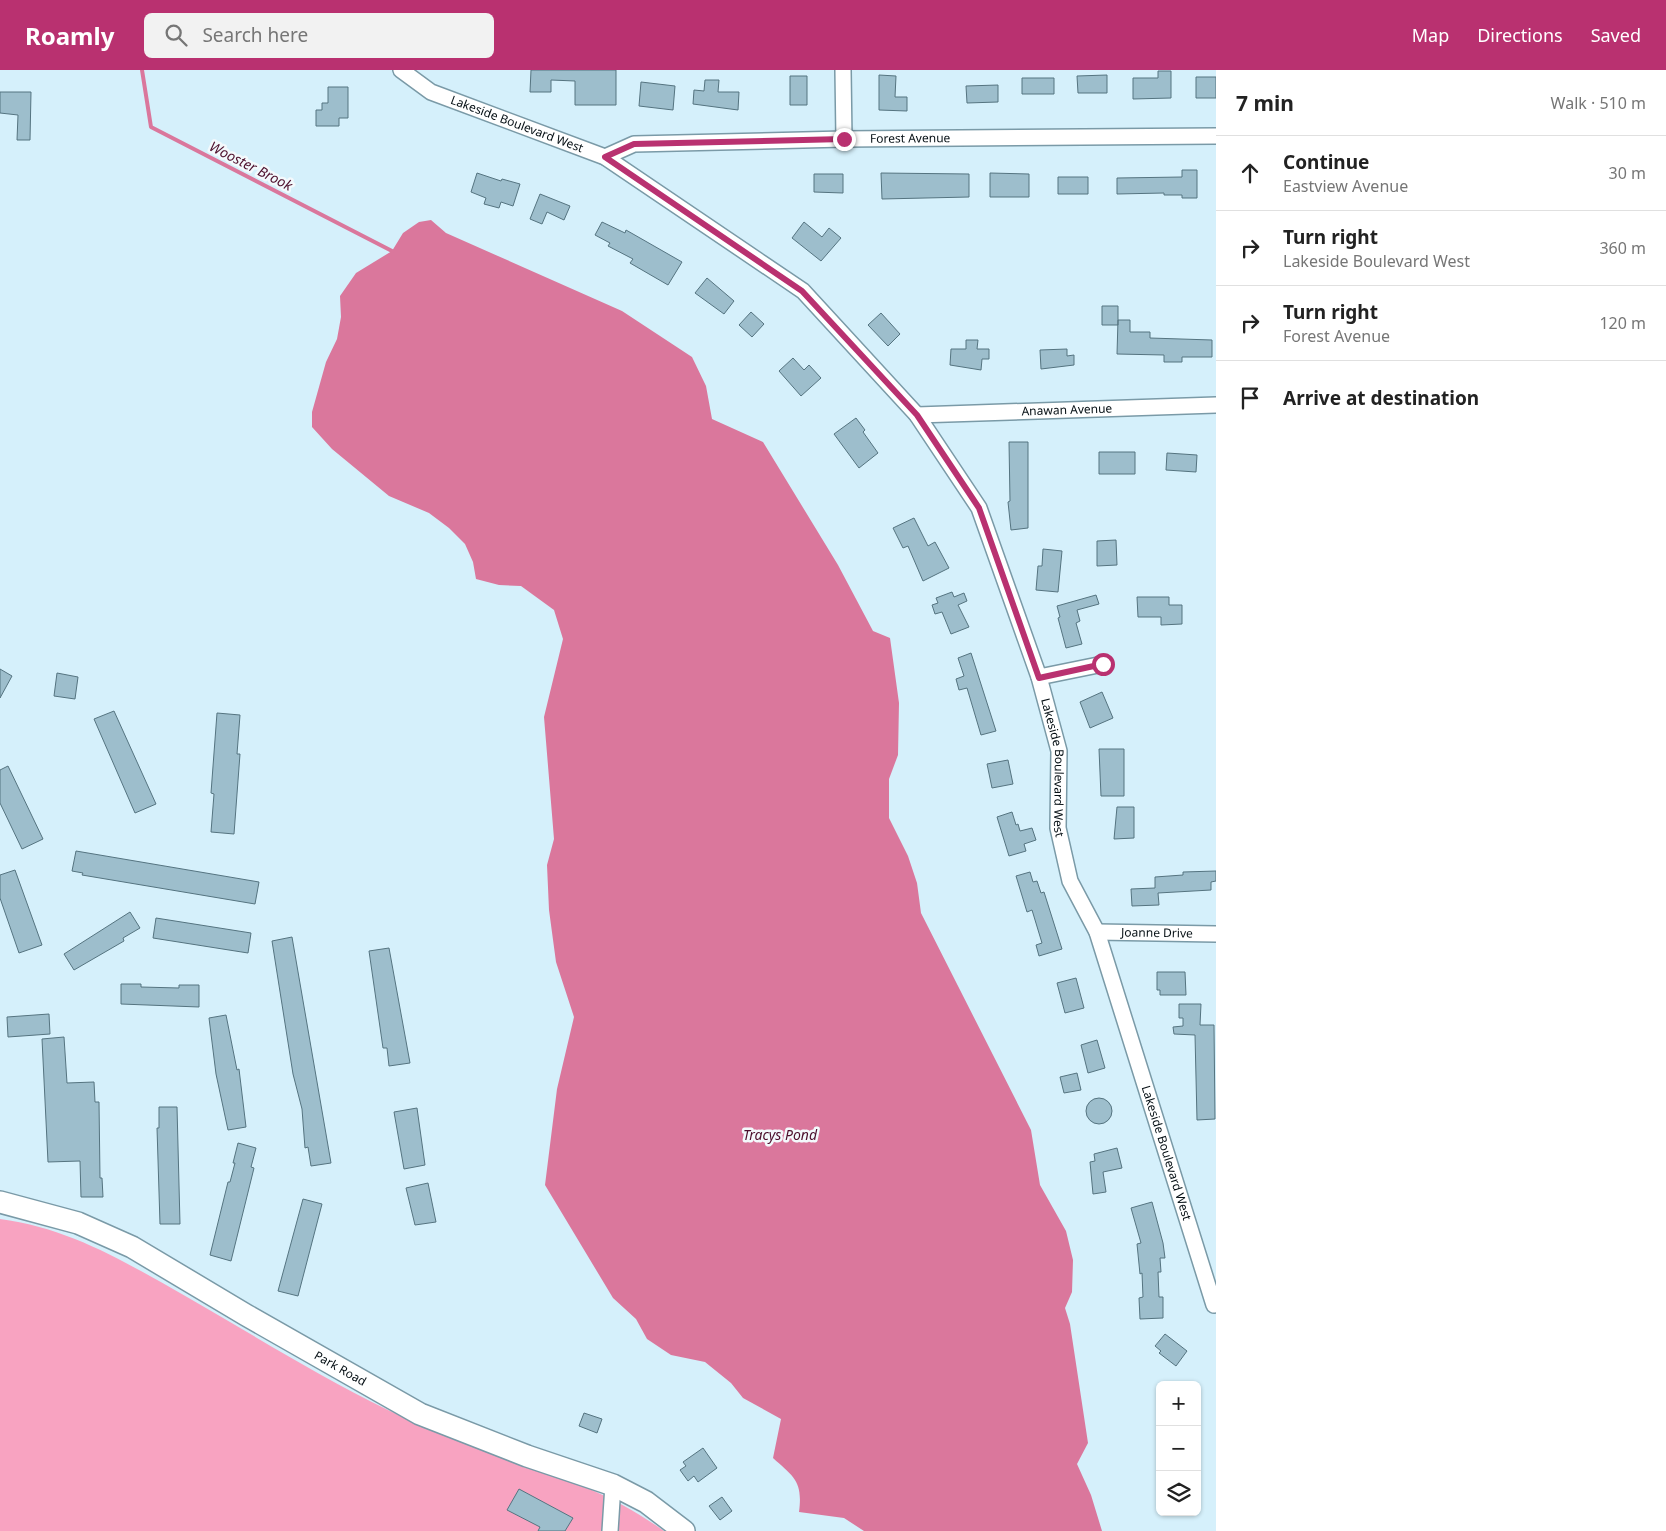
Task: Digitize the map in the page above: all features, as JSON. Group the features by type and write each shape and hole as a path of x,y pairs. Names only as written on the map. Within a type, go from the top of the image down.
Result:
{"main road":[{"name":"Park Road","path":"0,1202 78,1223 132,1247 420,1414 527,1456 613,1485 646,1502 684,1531"}],"street":[{"name":"Lakeside Boulevard West","path":"401,70 430,92 605,157 802,291 917,415 979,508 1039,678 1059,751 1058,828 1070,882 1097,932 1214,1305"},
{"path":"843,70 844,139"},
{"name":"Forest Avenue","path":"605,157 634,144 844,139 1216,136"},
{"name":"Anawan Avenue","path":"917,415 1216,405"},
{"path":"1039,678 1103,664"},
{"name":"Joanne Drive","path":"1097,932 1216,934"},
{"path":"610,1531 613,1485"}],"shaded area":[{"path":"0,1219 50,1230 97,1249 142,1272 311,1369 388,1410 458,1439 565,1478 633,1511 664,1531 0,1531"}],"water":[{"name":"Tracys Pond","path":"431,220 446,233 622,311 692,357 706,386 712,419 763,442 838,565 873,631 890,638 899,703 898,755 889,779 889,818 908,856 917,883 921,913 1031,1130 1040,1185 1066,1231 1073,1260 1072,1292 1065,1308 1070,1324 1088,1443 1077,1464 1091,1495 1102,1531 864,1531 844,1518 799,1512 800,1493 798,1486 792,1475 773,1458 781,1419 743,1398 731,1383 705,1362 671,1355 647,1339 636,1319 613,1298 545,1185 557,1089 574,1017 556,962 549,910 547,865 554,839 544,717 563,639 554,610 521,586 499,585 476,579 473,562 465,544 449,528 429,513 389,496 332,449 312,427 312,412 326,362 337,339 341,317 340,296 356,273 392,251 403,233 419,222"}],"building":[{"path":"531,70 616,70 616,105 575,105 575,81 551,80 551,92 530,92"},
{"path":"1158,71 1171,71 1171,98 1133,99 1133,78 1158,78"},
{"path":"879,75 896,76 895,97 907,97 907,111 879,110"},
{"path":"1107,75 1107,93 1078,93 1077,76"},
{"path":"790,76 807,76 807,105 790,105"},
{"path":"1196,77 1216,77 1216,98 1196,98"},
{"path":"1022,78 1054,78 1054,94 1022,94"},
{"path":"705,80 719,80 718,92 739,92 738,110 693,104 694,90 704,91"},
{"path":"641,82 675,86 673,110 639,106"},
{"path":"998,85 998,102 967,103 966,86"},
{"path":"328,87 348,87 348,118 339,118 339,126 316,126 316,110 322,110 322,103 328,103"},
{"path":"0,92 31,92 30,140 17,140 18,115 0,113"},
{"path":"1182,170 1197,170 1197,198 1182,198 1182,195 1164,195 1164,193 1117,194 1117,178 1182,177"},
{"path":"477,173 501,181 502,179 520,184 513,206 501,202 499,208 484,204 486,198 471,192"},
{"path":"881,173 969,174 969,197 882,199"},
{"path":"990,173 1029,174 1029,197 990,197"},
{"path":"814,174 843,174 843,193 814,192"},
{"path":"1058,177 1088,177 1088,194 1058,194"},
{"path":"540,194 570,206 564,220 547,212 542,224 530,219"},
{"path":"602,222 625,233 626,230 682,262 668,285 630,263 633,259 608,246 610,243 595,235"},
{"path":"804,222 822,237 829,228 841,238 821,261 792,238"},
{"path":"707,278 734,301 724,314 695,293"},
{"path":"1102,306 1118,306 1118,325 1102,325"},
{"path":"751,312 764,324 752,337 739,325"},
{"path":"881,313 900,334 888,346 868,325"},
{"path":"1118,320 1130,320 1130,332 1150,332 1150,338 1212,340 1212,357 1182,357 1182,362 1164,362 1164,355 1117,354"},
{"path":"966,340 978,340 977,349 989,349 989,359 982,359 981,370 950,365 951,349 966,349"},
{"path":"1067,349 1067,356 1074,355 1074,365 1041,369 1040,350"},
{"path":"793,358 804,370 809,365 821,378 801,396 779,371"},
{"path":"856,418 865,430 863,432 878,453 859,468 834,434"},
{"path":"1009,442 1028,442 1028,528 1011,530 1008,502 1010,501"},
{"path":"1099,452 1135,452 1135,474 1099,474"},
{"path":"1167,453 1197,455 1196,472 1166,470"},
{"path":"914,518 928,546 935,542 949,568 923,581 908,546 903,548 893,528"},
{"path":"1116,540 1117,565 1097,566 1097,541"},
{"path":"1043,549 1062,551 1058,592 1036,590 1038,566 1042,566"},
{"path":"952,592 954,597 964,593 967,601 958,605 969,627 951,634 942,612 935,614 932,605 938,603 936,598"},
{"path":"1096,595 1099,604 1077,610 1080,621 1076,623 1082,644 1066,648 1058,618 1060,617 1057,606"},
{"path":"1137,597 1169,597 1169,605 1182,605 1182,624 1161,625 1161,617 1138,617"},
{"path":"971,653 996,731 981,735 967,688 959,690 956,679 964,676 958,658"},
{"path":"0,669 12,676 0,698"},
{"path":"57,673 78,677 75,699 54,696"},
{"path":"1102,692 1113,718 1090,728 1080,702"},
{"path":"114,711 156,804 135,813 94,719"},
{"path":"217,713 240,715 237,754 240,754 234,834 211,832 214,794 211,793"},
{"path":"1099,749 1124,749 1124,796 1101,796"},
{"path":"1008,760 1013,784 992,788 987,764"},
{"path":"8,766 43,839 22,849 0,803 0,770"},
{"path":"1117,807 1134,807 1134,838 1114,839"},
{"path":"1012,812 1020,831 1032,828 1036,840 1024,844 1026,851 1009,856 997,817"},
{"path":"76,851 259,882 255,904 82,875 83,873 72,871"},
{"path":"15,870 42,945 19,953 0,898 0,875"},
{"path":"1216,871 1216,881 1211,882 1211,890 1158,893 1159,905 1132,906 1131,889 1155,888 1155,877 1183,875 1183,872"},
{"path":"1030,872 1033,882 1037,881 1041,893 1044,892 1062,949 1039,956 1036,945 1042,943 1032,910 1027,912 1016,876"},
{"path":"130,912 140,928 123,938 124,941 74,970 64,954"},
{"path":"156,918 251,933 248,953 153,938"},
{"path":"292,937 331,1163 311,1166 308,1147 305,1148 302,1109 293,1074 272,941"},
{"path":"389,948 410,1063 389,1066 387,1048 383,1048 369,951"},
{"path":"1157,972 1185,972 1186,995 1160,995 1160,990 1157,990"},
{"path":"1076,978 1084,1008 1065,1013 1057,983"},
{"path":"121,984 141,984 141,987 179,988 179,985 199,985 199,1007 121,1004"},
{"path":"1179,1004 1201,1004 1200,1025 1214,1025 1215,1119 1197,1120 1195,1035 1174,1034 1173,1027 1183,1026 1183,1018 1179,1018"},
{"path":"49,1014 50,1034 8,1037 7,1017"},
{"path":"226,1015 237,1070 239,1069 246,1127 228,1130 216,1074 209,1018"},
{"path":"64,1037 67,1083 94,1082 95,1102 99,1102 100,1178 102,1178 103,1197 81,1197 80,1161 48,1162 42,1039"},
{"path":"1097,1040 1105,1068 1088,1073 1081,1045"},
{"path":"1077,1073 1081,1090 1064,1093 1060,1077"},
{"path":"1099,1098 1108,1102 1112,1111 1108,1120 1099,1124 1090,1120 1086,1111 1090,1102"},
{"path":"159,1107 177,1107 180,1224 160,1224 157,1128 159,1128"},
{"path":"417,1108 425,1165 404,1169 394,1112"},
{"path":"238,1143 256,1148 251,1167 254,1168 231,1261 210,1255 228,1182 230,1182 235,1163 233,1163"},
{"path":"1117,1148 1122,1168 1103,1172 1106,1192 1093,1194 1090,1162 1095,1161 1094,1154"},
{"path":"428,1183 436,1222 415,1225 406,1188"},
{"path":"303,1199 322,1204 298,1296 278,1291"},
{"path":"1152,1202 1165,1258 1160,1258 1161,1272 1158,1272 1159,1297 1163,1297 1163,1318 1140,1319 1139,1298 1143,1297 1142,1273 1140,1274 1137,1244 1141,1243 1131,1208"},
{"path":"1165,1334 1187,1351 1176,1366 1159,1353 1161,1351 1155,1346"},
{"path":"584,1413 602,1419 597,1433 579,1426"},
{"path":"703,1448 717,1468 698,1482 694,1476 688,1481 680,1470 686,1466 683,1462"},
{"path":"519,1489 573,1518 565,1531 538,1531 540,1527 507,1510"},
{"path":"722,1497 732,1511 720,1520 709,1506"}],"waterway":[{"name":"Wooster Brook","path":"142,70 151,127 392,251"}],"route":[{"path":"844,139 634,144 605,157 802,291 917,415 979,508 1039,678 1103,664"}]}
